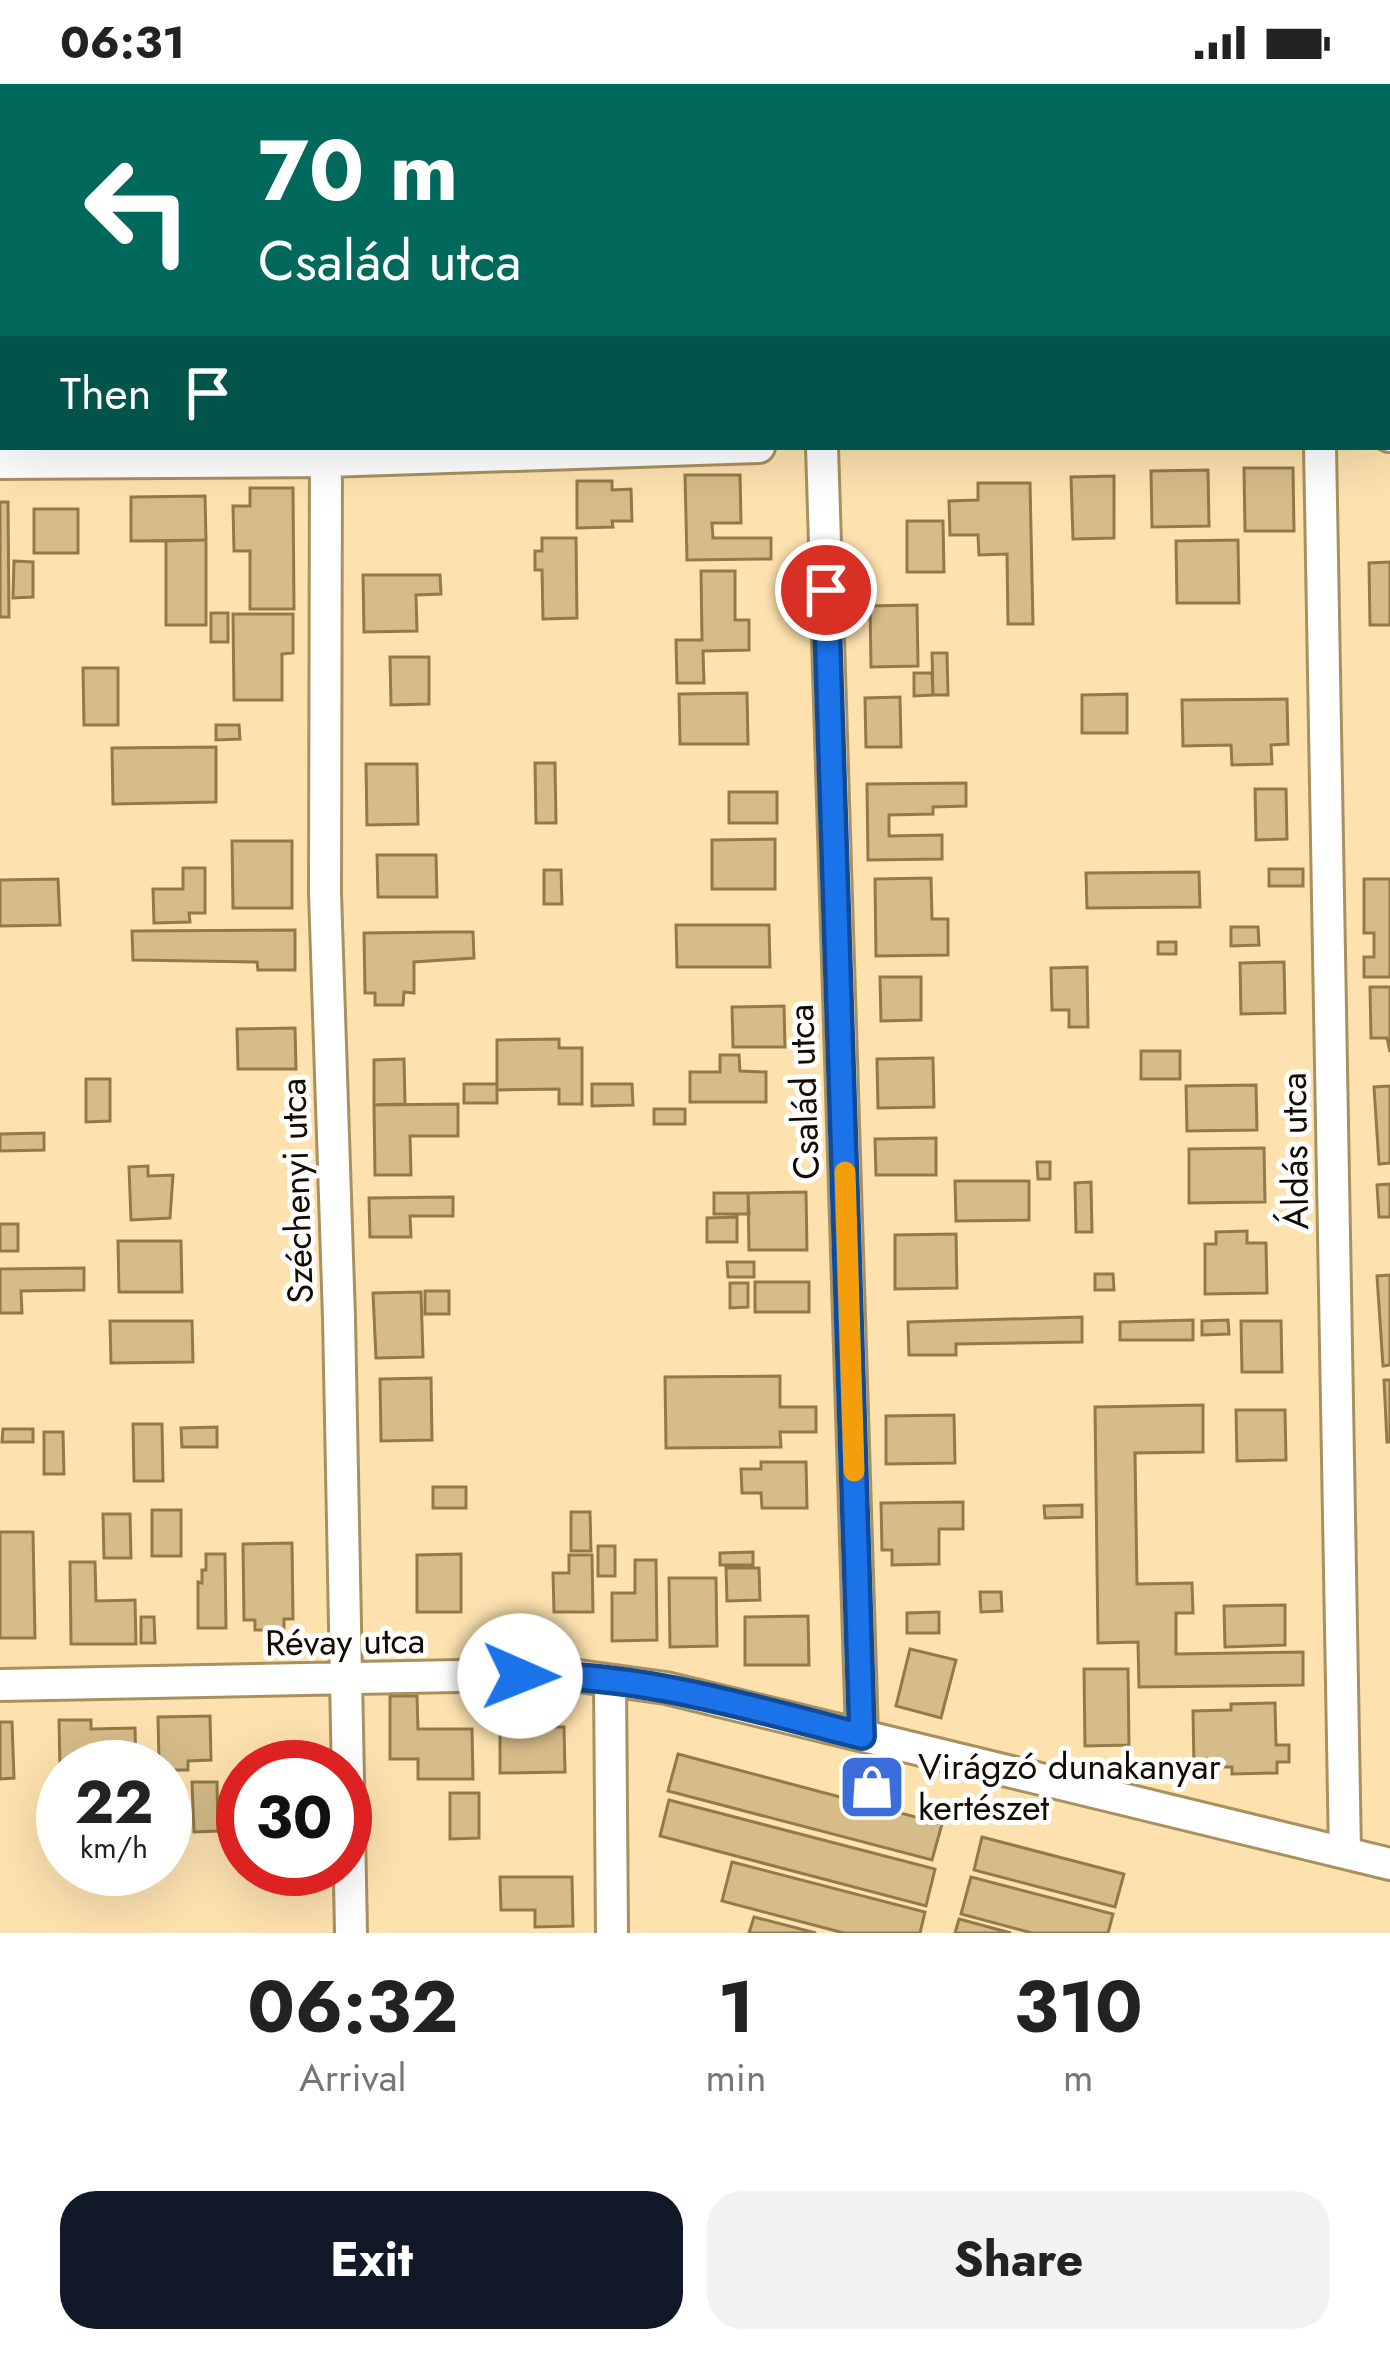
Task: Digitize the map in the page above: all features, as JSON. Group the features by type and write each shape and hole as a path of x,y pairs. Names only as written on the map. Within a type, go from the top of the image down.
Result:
{"street":[{"path":"0,464 573,450"},
{"name":"Család utca","path":"822,450 862,1736"},
{"name":"Áldás utca","path":"1320,450 1345,1853"},
{"name":"Széchenyi utca","path":"326,454 326,893 350,1933"},
{"name":"Révay utca","path":"0,1685 564,1674 665,1688 1390,1864"},
{"path":"610,1681 612,1933"}],"building":[{"path":"1244,468 1293,468 1294,531 1245,531"},
{"path":"1208,470 1209,526 1152,527 1151,471"},
{"path":"685,475 740,475 741,523 712,523 713,538 771,538 771,559 687,560"},
{"path":"1114,476 1114,538 1073,539 1071,477"},
{"path":"577,481 612,481 612,490 631,489 632,521 577,528"},
{"path":"978,483 1030,483 1033,624 1008,624 1007,554 979,555 978,535 950,535 949,501 978,500"},
{"path":"250,488 293,488 294,609 250,609 250,551 234,551 233,506 250,506"},
{"path":"205,496 206,540 131,541 131,497"},
{"path":"0,502 8,502 9,617 0,617"},
{"path":"34,509 78,509 78,553 34,553"},
{"path":"907,521 943,521 944,572 907,572"},
{"path":"542,538 576,538 577,618 543,619 542,570 535,570 535,551 542,551"},
{"path":"206,540 206,625 166,625 166,541"},
{"path":"1238,540 1239,603 1177,603 1176,541"},
{"path":"14,561 33,562 33,597 13,598"},
{"path":"1390,562 1390,625 1370,625 1369,563"},
{"path":"701,571 735,571 735,620 749,620 749,650 703,651 704,683 677,683 676,640 702,640"},
{"path":"363,575 440,575 441,594 416,595 417,631 364,632"},
{"path":"917,605 918,666 871,667 870,606"},
{"path":"211,613 228,613 228,642 211,642"},
{"path":"233,614 293,614 293,653 282,654 282,700 234,700"},
{"path":"932,653 947,653 948,695 933,695"},
{"path":"390,657 429,657 429,704 391,705"},
{"path":"83,668 118,668 118,725 84,725"},
{"path":"914,673 932,673 933,695 914,696"},
{"path":"747,693 748,744 680,744 679,694"},
{"path":"1127,694 1127,733 1082,733 1082,695"},
{"path":"900,697 901,747 866,747 865,698"},
{"path":"1287,699 1288,744 1271,745 1272,764 1232,765 1231,745 1183,746 1182,700"},
{"path":"216,725 239,725 240,739 216,740"},
{"path":"216,747 216,802 113,804 112,748"},
{"path":"535,763 555,763 556,823 536,823"},
{"path":"366,764 417,764 418,824 367,825"},
{"path":"966,783 966,806 933,807 933,814 889,815 889,836 942,835 942,859 868,860 867,784"},
{"path":"1255,789 1286,789 1287,839 1256,840"},
{"path":"729,792 777,792 777,823 729,823"},
{"path":"775,839 775,889 712,889 712,840"},
{"path":"232,841 292,841 292,908 233,908"},
{"path":"377,855 436,855 437,897 378,897"},
{"path":"183,868 205,868 205,913 189,913 190,922 154,923 153,889 183,889"},
{"path":"1269,869 1303,869 1303,886 1269,886"},
{"path":"544,870 561,870 562,904 544,904"},
{"path":"1199,872 1200,907 1087,908 1086,873"},
{"path":"931,878 932,919 948,919 948,955 876,956 875,879"},
{"path":"58,879 60,925 0,926 0,880"},
{"path":"1364,879 1390,879 1390,977 1364,977 1364,957 1374,957 1374,933 1364,933"},
{"path":"676,925 769,925 770,967 677,967"},
{"path":"1231,927 1258,927 1259,945 1231,946"},
{"path":"295,930 295,970 258,970 257,962 133,960 132,931"},
{"path":"473,932 474,958 414,962 414,993 404,992 403,1005 375,1005 375,993 365,993 364,933"},
{"path":"1158,942 1176,942 1176,954 1158,954"},
{"path":"1284,962 1285,1013 1241,1014 1240,963"},
{"path":"1087,967 1088,1027 1069,1027 1069,1010 1052,1010 1051,968"},
{"path":"880,977 921,977 921,1020 881,1021"},
{"path":"1370,987 1390,987 1390,1052 1387,1038 1371,1038"},
{"path":"784,1006 785,1047 733,1047 732,1007"},
{"path":"295,1028 296,1069 238,1069 237,1029"},
{"path":"559,1039 559,1048 582,1048 582,1104 559,1104 559,1089 497,1090 497,1040"},
{"path":"1141,1051 1180,1051 1180,1079 1141,1079"},
{"path":"720,1055 739,1055 740,1071 766,1072 766,1102 690,1102 690,1072 720,1072"},
{"path":"933,1058 934,1107 878,1108 877,1059"},
{"path":"404,1059 405,1104 374,1105 374,1060"},
{"path":"86,1079 110,1079 110,1121 86,1122"},
{"path":"464,1084 497,1084 497,1103 464,1103"},
{"path":"592,1084 632,1084 633,1105 592,1106"},
{"path":"1256,1085 1257,1130 1187,1131 1186,1086"},
{"path":"1390,1086 1390,1163 1379,1164 1374,1087"},
{"path":"458,1104 458,1136 410,1136 411,1175 375,1175 374,1105"},
{"path":"654,1109 685,1109 685,1124 654,1124"},
{"path":"44,1133 44,1150 0,1151 0,1134"},
{"path":"936,1138 936,1175 876,1175 875,1139"},
{"path":"1264,1148 1265,1202 1189,1203 1189,1149"},
{"path":"1037,1162 1050,1162 1050,1179 1038,1179"},
{"path":"148,1166 148,1176 173,1175 170,1218 131,1220 129,1167"},
{"path":"955,1181 1029,1181 1029,1220 956,1221"},
{"path":"1091,1182 1092,1232 1076,1232 1075,1183"},
{"path":"1390,1184 1390,1217 1379,1217 1377,1185"},
{"path":"806,1192 807,1250 749,1250 748,1193"},
{"path":"714,1193 748,1193 749,1214 714,1214"},
{"path":"453,1197 453,1216 410,1216 411,1237 370,1237 369,1198"},
{"path":"737,1217 737,1242 707,1242 707,1218"},
{"path":"0,1224 18,1224 18,1251 0,1251"},
{"path":"1247,1231 1247,1243 1266,1243 1267,1293 1205,1294 1205,1244 1216,1244 1216,1232"},
{"path":"956,1234 957,1288 895,1289 895,1235"},
{"path":"118,1241 181,1241 182,1292 119,1292"},
{"path":"727,1262 754,1262 754,1277 728,1277"},
{"path":"84,1268 84,1290 21,1291 22,1313 0,1313 0,1269"},
{"path":"1095,1274 1113,1274 1114,1290 1095,1290"},
{"path":"1390,1275 1390,1365 1383,1366 1377,1276"},
{"path":"755,1282 809,1282 809,1312 755,1312"},
{"path":"730,1283 748,1283 748,1307 730,1308"},
{"path":"425,1291 449,1291 449,1314 425,1314"},
{"path":"421,1292 423,1357 376,1358 373,1293"},
{"path":"1082,1317 1082,1342 956,1344 956,1355 909,1355 908,1322"},
{"path":"1193,1320 1193,1340 1120,1340 1120,1322"},
{"path":"1228,1320 1229,1334 1202,1335 1202,1321"},
{"path":"110,1321 192,1321 193,1362 111,1363"},
{"path":"1241,1321 1281,1321 1282,1372 1242,1372"},
{"path":"780,1376 780,1407 816,1407 816,1432 780,1432 781,1447 666,1448 665,1377"},
{"path":"431,1378 432,1440 381,1441 380,1379"},
{"path":"1384,1380 1390,1380 1390,1442 1387,1442"},
{"path":"1203,1405 1203,1452 1135,1453 1137,1584 1192,1583 1193,1613 1176,1613 1176,1654 1303,1652 1303,1685 1139,1687 1138,1642 1098,1643 1095,1407"},
{"path":"1236,1410 1285,1410 1286,1460 1237,1461"},
{"path":"954,1415 955,1463 886,1464 886,1416"},
{"path":"133,1424 162,1424 163,1481 134,1481"},
{"path":"217,1427 217,1447 182,1447 181,1428"},
{"path":"3,1429 33,1429 33,1442 2,1442"},
{"path":"44,1432 63,1432 64,1474 44,1474"},
{"path":"761,1462 806,1462 807,1508 762,1508 761,1493 742,1493 741,1469 761,1469"},
{"path":"433,1487 466,1487 466,1508 433,1508"},
{"path":"963,1502 963,1529 939,1529 939,1564 892,1565 892,1550 882,1550 881,1503"},
{"path":"1082,1505 1082,1517 1045,1518 1044,1506"},
{"path":"152,1510 181,1510 181,1556 152,1556"},
{"path":"571,1512 590,1512 591,1551 571,1551"},
{"path":"103,1514 130,1514 131,1558 104,1558"},
{"path":"0,1532 33,1532 35,1638 0,1638"},
{"path":"292,1543 293,1619 284,1619 284,1630 255,1630 255,1620 244,1620 243,1544"},
{"path":"598,1546 615,1546 615,1576 598,1576"},
{"path":"753,1552 753,1565 720,1565 720,1553"},
{"path":"206,1554 225,1554 226,1628 198,1628 198,1582 202,1583 202,1570 206,1570"},
{"path":"461,1554 461,1612 417,1612 417,1555"},
{"path":"569,1555 592,1555 593,1612 554,1612 553,1573 569,1573"},
{"path":"635,1560 656,1560 657,1640 612,1641 612,1593 635,1593"},
{"path":"70,1562 95,1562 96,1601 135,1600 136,1644 71,1644"},
{"path":"726,1568 759,1568 760,1600 727,1601"},
{"path":"669,1578 716,1578 717,1646 670,1647"},
{"path":"980,1592 1001,1592 1002,1611 981,1612"},
{"path":"1285,1605 1285,1645 1225,1647 1224,1606"},
{"path":"939,1612 939,1633 907,1633 907,1613"},
{"path":"808,1616 809,1665 745,1665 745,1617"},
{"path":"141,1617 154,1617 155,1643 141,1643"},
{"path":"910,1649 956,1660 941,1718 896,1706"},
{"path":"1084,1669 1128,1669 1129,1745 1085,1746"},
{"path":"390,1696 417,1696 418,1729 472,1729 473,1779 418,1779 418,1759 390,1759"},
{"path":"1275,1703 1276,1745 1289,1745 1289,1762 1277,1762 1277,1773 1232,1774 1232,1767 1194,1767 1193,1711"},
{"path":"210,1716 211,1760 192,1761 192,1740 159,1740 158,1717"},
{"path":"59,1720 91,1720 91,1729 135,1728 135,1740 59,1740"},
{"path":"0,1722 12,1722 14,1778 0,1779"},
{"path":"500,1727 564,1727 565,1772 500,1773"},
{"path":"678,1754 942,1824 932,1860 668,1791"},
{"path":"192,1782 216,1782 216,1831 194,1832"},
{"path":"450,1793 479,1793 479,1838 450,1839"},
{"path":"669,1800 935,1869 926,1906 660,1836"},
{"path":"982,1837 1124,1874 1115,1907 974,1870"},
{"path":"732,1862 925,1912 920,1933 844,1933 722,1901"},
{"path":"500,1877 572,1877 573,1926 535,1927 535,1910 501,1910"},
{"path":"971,1877 1113,1914 1108,1933 1032,1933 961,1914"},
{"path":"754,1917 816,1933 749,1933"},
{"path":"959,1919 1011,1933 955,1933"}],"slow traffic":[{"path":"845,1172 854,1471"}],"place":[{"name":"Virágzó dunakanyar kertészet","path":"872,1787"}],"route":[{"path":"520,1676 564,1674 665,1688 862,1736 826,590"}]}
